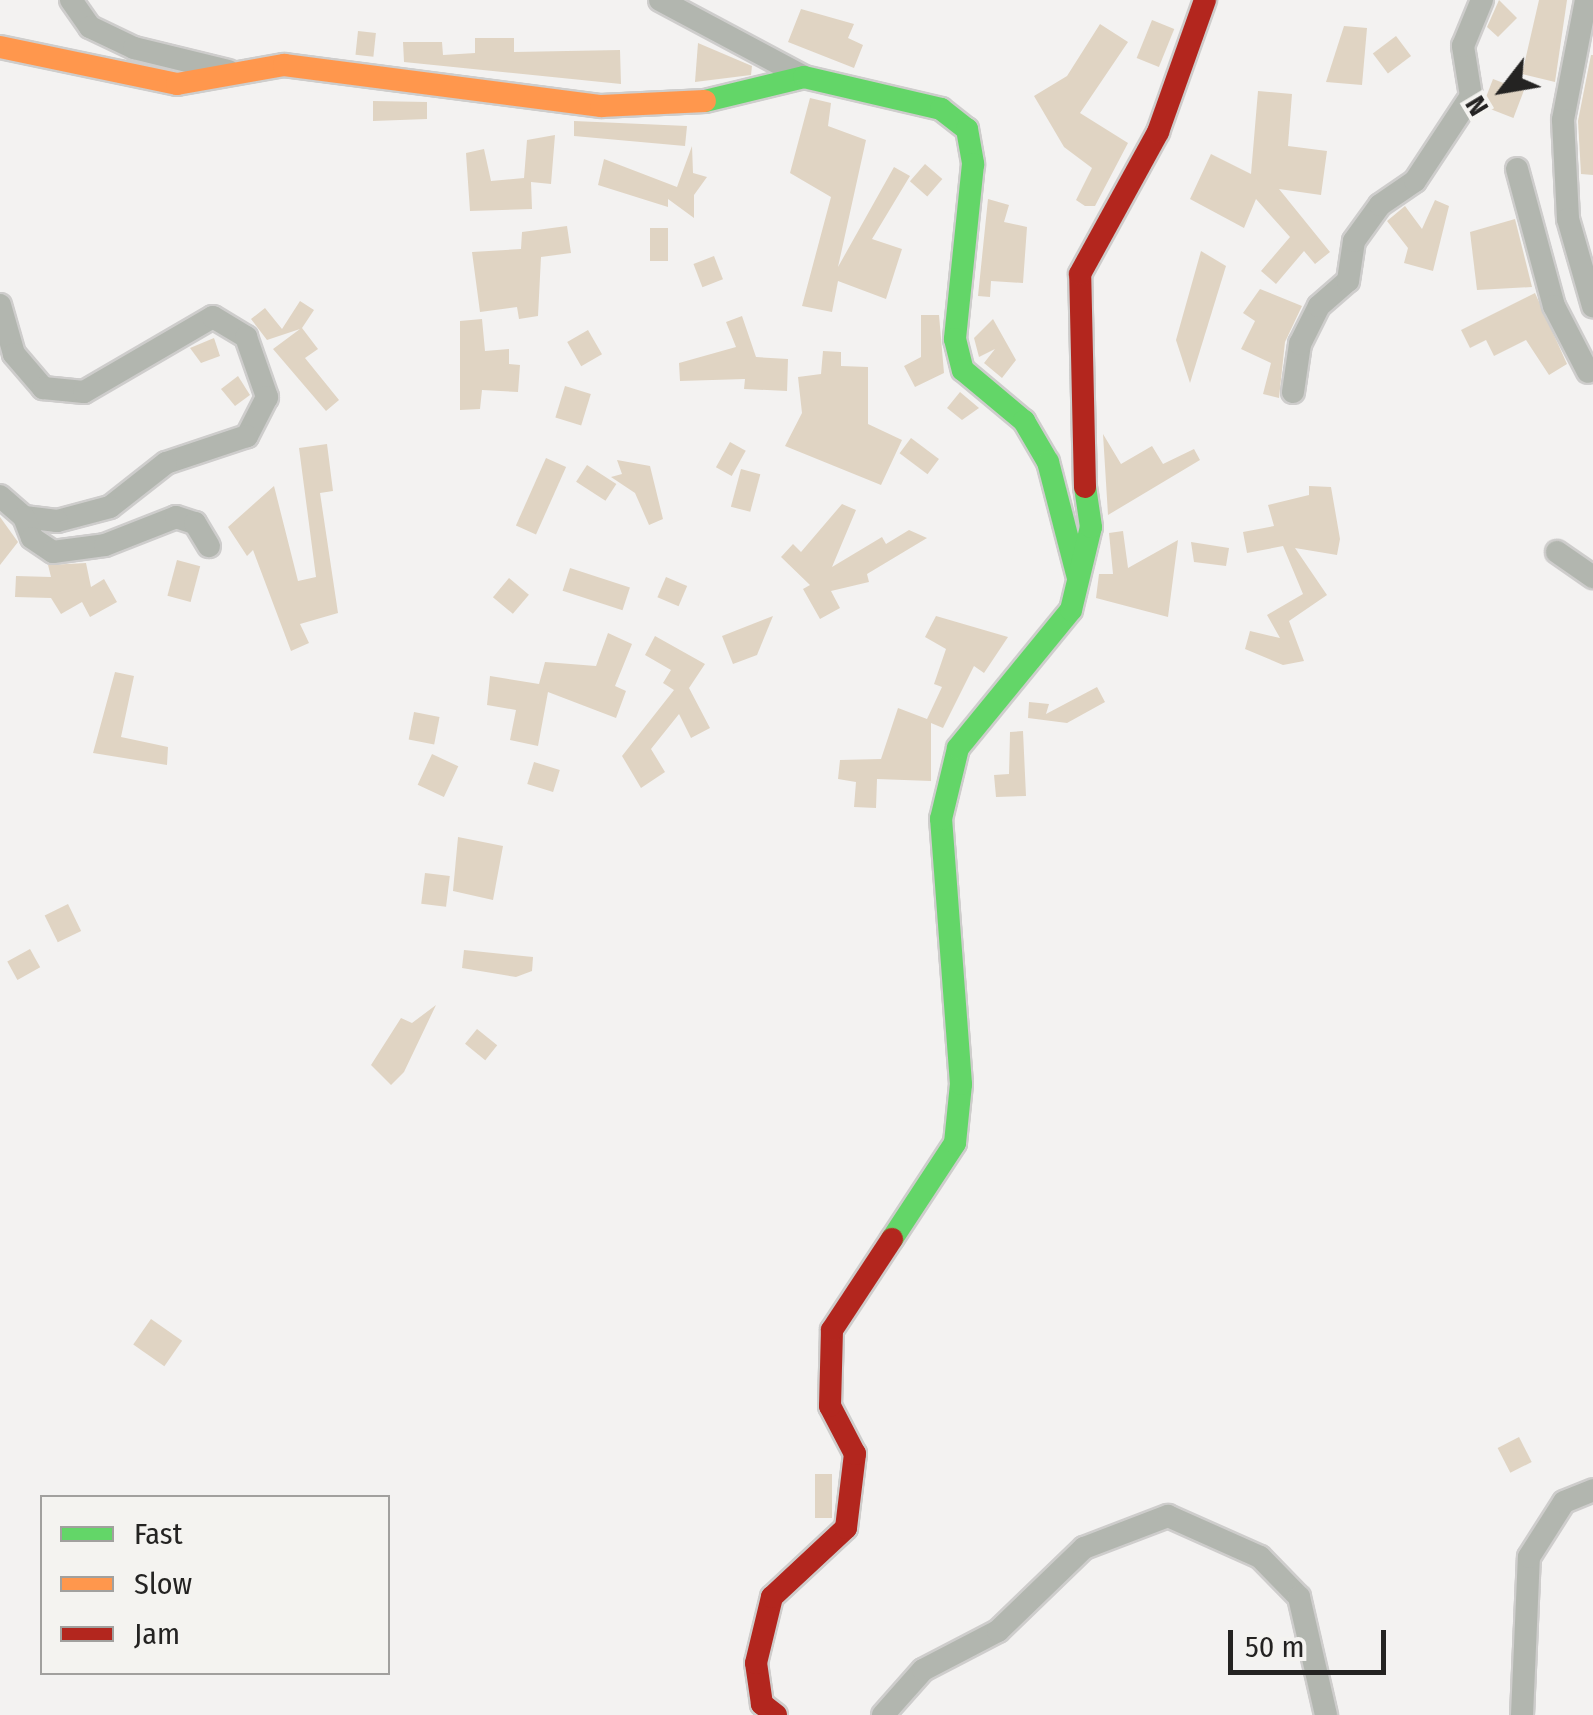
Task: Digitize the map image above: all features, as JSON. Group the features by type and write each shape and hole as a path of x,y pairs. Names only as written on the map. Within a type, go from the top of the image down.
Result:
{"street":[{"path":"70,0 90,28 134,48 236,73"},
{"path":"660,0 804,77 941,109 966,128 973,164 954,339 964,370 1024,422 1048,462 1079,582"},
{"path":"776,1715 762,1704 756,1662 772,1597 846,1528 855,1454 830,1406 832,1330 955,1143 961,1084 941,819 958,748 1071,610 1091,527 1077,410 1080,274 1158,132 1206,0"},
{"path":"1293,392 1300,344 1319,306 1348,281 1354,242 1380,205 1415,181 1471,96 1463,46 1482,0"},
{"path":"1586,0 1563,120 1568,219 1593,306"},
{"path":"0,48 177,84 284,64 601,106 737,99 804,77"},
{"path":"1517,169 1554,306 1591,371"},
{"path":"0,305 21,366 43,388 84,392 213,318 246,337 267,398 248,436 166,463 110,507 58,521 24,516"},
{"path":"0,496 24,516 32,538 53,552 106,545 176,517 195,523 210,546"},
{"path":"1556,552 1593,577"},
{"path":"1522,1715 1529,1556 1564,1502 1593,1490"},
{"path":"883,1715 923,1670 998,1631 1084,1548 1168,1516 1260,1557 1299,1597 1326,1715"}],"building":[{"path":"1499,0 1517,18 1498,37 1487,27"},
{"path":"1539,0 1567,0 1555,82 1522,74"},
{"path":"801,9 854,24 848,38 863,45 854,68 788,42"},
{"path":"1152,20 1174,29 1159,67 1137,58"},
{"path":"1100,24 1128,42 1080,113 1128,143 1095,206 1085,206 1076,200 1092,168 1064,147 1034,96 1067,76"},
{"path":"1344,26 1367,28 1362,85 1326,82"},
{"path":"358,31 376,33 373,57 355,55"},
{"path":"1396,36 1411,56 1388,73 1373,53"},
{"path":"475,38 514,38 514,52 620,50 621,84 404,62 403,42 442,42 443,55 475,53"},
{"path":"698,43 752,66 751,75 695,82"},
{"path":"1591,55 1593,175 1581,174 1578,121"},
{"path":"1493,79 1524,91 1513,118 1483,106"},
{"path":"1258,91 1292,94 1288,146 1327,151 1321,195 1279,189 1330,252 1315,264 1304,251 1276,284 1261,271 1290,237 1256,199 1244,228 1190,199 1211,154 1251,174"},
{"path":"810,98 831,103 828,126 866,140 838,267 894,167 910,176 872,239 902,249 886,299 838,281 832,312 802,306 831,197 790,173"},
{"path":"373,101 427,102 427,119 373,121"},
{"path":"574,121 687,126 685,146 574,136"},
{"path":"555,135 551,184 531,182 532,209 470,211 466,153 484,149 491,181 524,178 527,140"},
{"path":"692,146 693,173 707,177 694,195 694,218 668,199 668,207 598,185 604,159 677,187"},
{"path":"925,164 942,179 927,196 910,181"},
{"path":"988,199 1009,205 1004,222 1027,227 1023,283 991,281 990,297 978,296"},
{"path":"1435,200 1449,206 1433,271 1404,263 1408,248 1387,221 1405,206 1422,229"},
{"path":"1515,219 1532,287 1477,290 1470,232"},
{"path":"567,226 571,253 541,257 538,316 519,319 517,307 480,312 472,252 521,249 522,232"},
{"path":"650,228 668,228 668,261 650,261"},
{"path":"1201,251 1226,266 1190,383 1176,340"},
{"path":"714,256 723,279 702,287 693,264"},
{"path":"1260,289 1302,306 1285,342 1279,398 1263,394 1271,363 1241,349 1255,321 1243,313"},
{"path":"1535,293 1567,364 1549,375 1526,340 1494,356 1486,340 1470,348 1461,330"},
{"path":"300,301 314,310 302,328 318,349 305,358 339,400 326,411 273,349 300,329 267,340 251,319 265,308 282,329"},
{"path":"921,315 939,315 944,373 915,387 904,366 921,357"},
{"path":"742,316 756,357 788,359 787,391 744,389 745,379 680,381 679,363 736,347 726,322"},
{"path":"482,319 485,351 509,349 509,364 520,365 518,392 482,390 480,409 460,410 460,321"},
{"path":"993,319 1016,360 1002,378 984,363 995,349 979,357 974,338"},
{"path":"588,330 602,354 581,366 567,342"},
{"path":"214,338 220,356 201,363 190,348"},
{"path":"823,351 841,352 841,366 868,367 868,424 902,440 881,485 785,446 802,413 798,377 821,374"},
{"path":"238,376 250,395 235,406 221,389"},
{"path":"565,386 591,394 581,425 555,418"},
{"path":"960,392 979,408 962,420 947,408"},
{"path":"1103,434 1121,464 1152,446 1163,464 1194,449 1200,460 1108,515"},
{"path":"911,438 939,459 928,474 900,453"},
{"path":"730,442 746,451 732,476 716,467"},
{"path":"327,444 333,491 320,493 338,613 300,624 309,643 291,651 253,550 247,556 228,527 274,486 298,581 316,577 299,448"},
{"path":"546,458 566,467 536,535 516,526"},
{"path":"617,460 650,466 663,519 649,525 635,493 611,477 622,474"},
{"path":"587,465 616,484 605,501 576,482"},
{"path":"741,469 760,474 750,512 731,507"},
{"path":"1309,486 1331,487 1340,539 1337,555 1295,548 1327,595 1289,621 1304,661 1283,665 1245,649 1250,631 1280,638 1267,615 1303,594 1283,546 1247,553 1243,532 1274,526 1268,505 1309,495"},
{"path":"842,504 856,510 832,567 882,537 886,544 909,530 927,538 867,574 869,582 831,591 840,608 820,619 803,589 810,585 781,557 793,544 801,552"},
{"path":"0,517 18,542 0,565"},
{"path":"1123,531 1128,568 1178,540 1168,617 1096,598 1099,574 1113,574 1109,533"},
{"path":"1191,542 1229,548 1226,566 1194,562"},
{"path":"177,560 200,566 191,602 167,596"},
{"path":"86,563 91,587 104,579 117,602 90,617 82,602 61,614 51,598 15,597 16,576 51,577 48,565"},
{"path":"570,568 630,587 623,610 563,591"},
{"path":"666,577 687,586 679,606 657,597"},
{"path":"509,578 529,595 513,614 493,597"},
{"path":"773,616 757,655 733,664 722,636"},
{"path":"936,616 1008,637 984,673 974,666 943,728 931,723 931,781 877,779 876,808 854,807 856,782 838,779 840,760 881,759 898,708 927,719 942,687 934,684 946,649 925,637"},
{"path":"608,633 632,644 615,686 626,691 616,718 548,692 538,746 510,740 516,710 487,705 490,676 539,684 545,662 596,666"},
{"path":"655,636 705,664 689,688 710,728 691,738 679,714 651,749 665,772 641,788 622,756 674,690 663,683 671,670 645,655"},
{"path":"115,672 134,676 121,737 168,747 167,765 93,753"},
{"path":"1097,687 1105,702 1067,723 1028,718 1029,702 1049,704 1046,714"},
{"path":"414,712 440,717 434,744 409,739"},
{"path":"1023,731 1026,796 996,797 994,775 1009,774 1010,732"},
{"path":"432,754 458,766 444,797 418,785"},
{"path":"534,762 560,770 553,792 527,784"},
{"path":"458,837 503,846 493,900 453,891"},
{"path":"425,873 450,876 446,907 421,904"},
{"path":"68,904 81,931 58,942 45,915"},
{"path":"30,949 40,967 17,980 7,962"},
{"path":"464,950 533,957 532,971 516,977 462,968"},
{"path":"436,1005 404,1072 391,1085 371,1065 401,1018 412,1023"},
{"path":"477,1029 497,1045 485,1060 465,1044"},
{"path":"151,1319 182,1341 164,1366 133,1344"},
{"path":"1519,1437 1532,1462 1510,1473 1498,1448"},
{"path":"815,1474 832,1474 832,1518 815,1518"}],"traffic: fast":[{"path":"705,101 804,77 941,109 967,129 973,164 955,339 963,370 1024,421 1048,462 1077,574"},
{"path":"892,1239 955,1143 961,1084 941,819 958,748 1071,610 1091,527 1085,487"}],"traffic: slow":[{"path":"0,47 177,84 284,65 601,106 705,101"}],"traffic: jam":[{"path":"1085,487 1080,274 1158,132 1205,0"},
{"path":"776,1715 762,1704 756,1663 772,1597 846,1528 855,1454 830,1406 832,1330 892,1239"}]}
